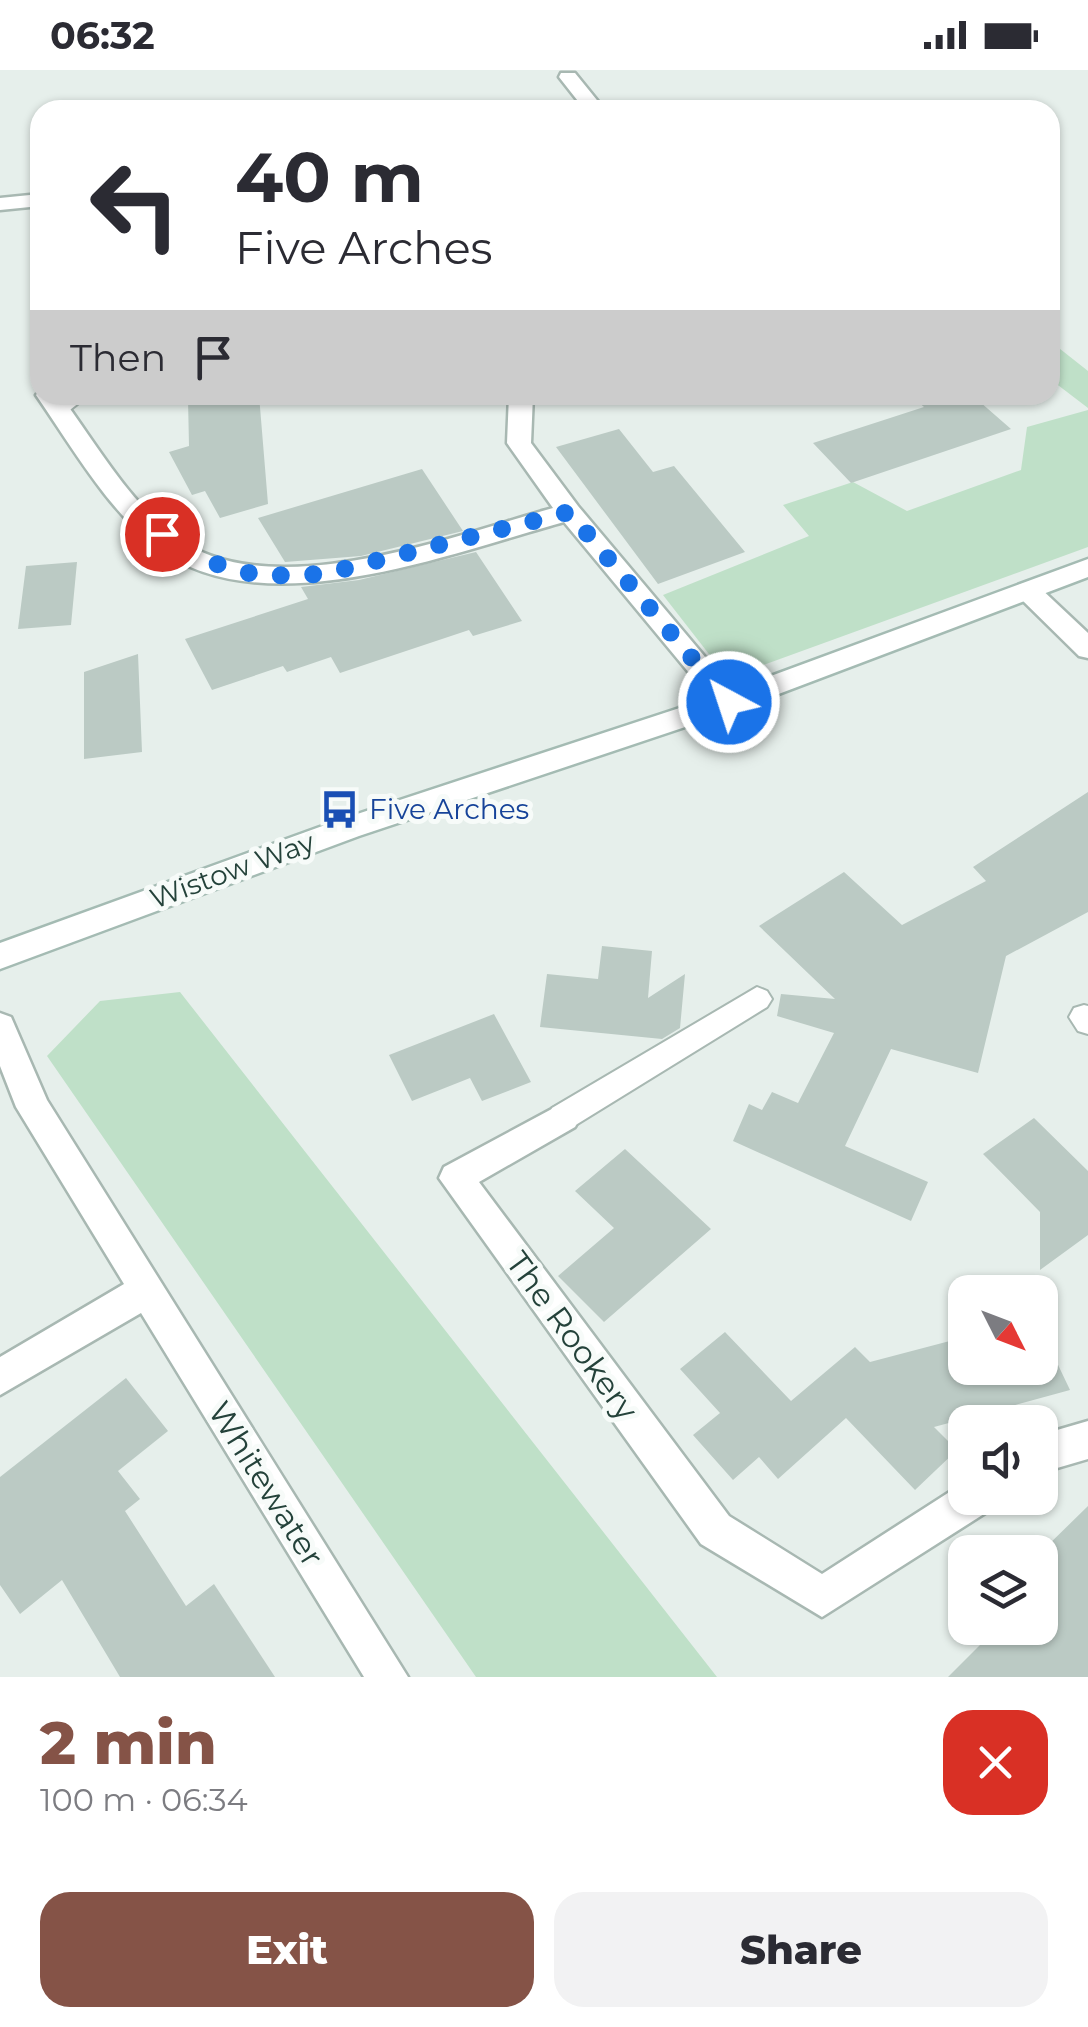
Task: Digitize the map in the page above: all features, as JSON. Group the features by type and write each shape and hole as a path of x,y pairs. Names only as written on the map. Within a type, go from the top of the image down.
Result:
{"street":[{"path":"568,77 586,100"},
{"path":"0,204 30,201"},
{"path":"60,405 135,512 188,556 260,576 324,574 569,512"},
{"path":"521,405 519,443 569,512 729,702"},
{"name":"Wistow Way","path":"0,956 349,828 729,702 1088,568"},
{"path":"1028,591 1088,649"},
{"name":"Whitewater","path":"0,1026 32,1106 386,1677"},
{"name":"The Rookery","path":"563,1117 456,1178 716,1530 822,1597 948,1514"},
{"path":"0,1378 144,1292"},
{"path":"1058,1449 1088,1440"}],"lane":[{"name":"The Rookery","path":"563,1117 757,999"}],"green space":[{"path":"1060,349 1088,371 1088,408 1060,387"},
{"path":"1088,410 1088,547 747,671 719,667 663,595 809,536 783,505 853,482 907,511 1021,470 1027,427"},
{"path":"180,992 717,1677 476,1677 47,1056 100,1001"}],"building":[{"path":"188,405 260,405 268,504 220,518 205,491 192,495 169,452 189,446"},
{"path":"922,405 983,405 1011,429 851,483 813,443 924,407"},
{"path":"619,429 653,472 674,466 745,552 658,584 556,447"},
{"path":"422,469 463,531 361,556 285,562 258,518"},
{"path":"476,552 522,621 473,636 469,630 340,673 331,657 287,672 283,666 212,690 185,639 308,599 301,587 359,580"},
{"path":"77,562 71,625 18,629 26,566"},
{"path":"138,654 142,752 84,759 84,672"},
{"path":"1088,792 1088,912 1006,956 978,1073 891,1049 845,1146 928,1182 911,1221 733,1141 749,1104 762,1110 772,1092 798,1103 834,1033 777,1016 781,994 835,999 759,926 844,872 902,925 986,881 973,867"},
{"path":"602,946 652,951 648,998 685,974 680,1028 662,1039 540,1027 547,974 598,979"},
{"path":"494,1014 531,1082 482,1101 470,1078 412,1101 389,1055"},
{"path":"1034,1118 1088,1171 1088,1235 1040,1270 1040,1212 983,1154"},
{"path":"625,1149 711,1229 604,1322 558,1276 614,1228 575,1191"},
{"path":"725,1332 791,1401 855,1347 870,1362 948,1341 948,1385 1058,1385 1058,1365 1070,1390 1015,1405 948,1405 948,1423 934,1427 948,1441 948,1459 915,1490 846,1418 778,1479 759,1457 733,1480 693,1435 720,1413 680,1369"},
{"path":"126,1378 168,1431 118,1471 140,1499 125,1511 186,1606 214,1584 275,1677 120,1677 62,1580 20,1614 0,1585 0,1477"},
{"path":"1088,1506 1088,1677 948,1677 980,1645 1058,1645 1058,1535"}],"place":[{"name":"Five Arches","path":"339,809"}],"route":[{"path":"162,534 188,556 260,576 324,574 569,512 729,702"}]}
